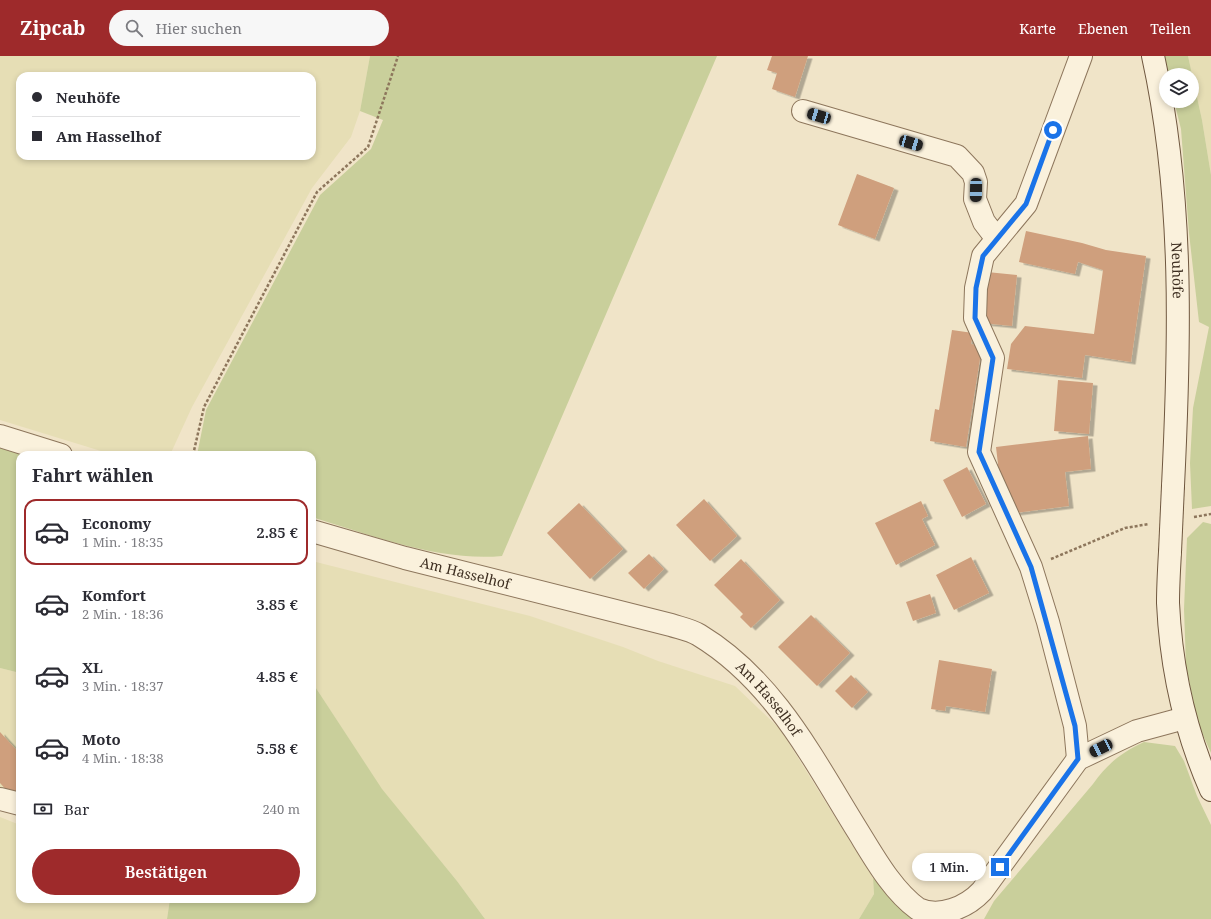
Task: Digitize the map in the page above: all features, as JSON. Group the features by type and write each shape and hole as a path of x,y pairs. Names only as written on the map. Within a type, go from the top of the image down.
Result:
{"street":[{"path":"1081,56 1026,204 983,256 976,288 975,318 993,358 979,452 1031,567 1075,726 1078,759 1137,731 1185,718"},
{"name":"Neuhöfe","path":"1153,56 1166,128 1178,260 1177,395 1168,602 1172,647 1185,718 1202,770 1211,790"},
{"path":"803,111 957,156 972,173 976,182 975,199 984,222 997,239"},
{"path":"0,436 48,451"},
{"name":"Am Hasselhof","path":"316,532 413,560 671,625 698,635 757,682 789,719 884,874 919,910 934,915 955,911 971,903 982,891 1078,759"},
{"path":"0,799 16,803"}],"path":[{"path":"194,451 204,407 317,192 368,147 398,56"},
{"path":"1031,567 1125,528"}],"shaded area":[{"path":"0,56 370,56 360,111 351,137 312,188 192,407 172,451 101,451 0,420"},
{"path":"1188,56 1211,56 1211,175 1199,106 1199,68 1191,68"},
{"path":"316,562 530,616 623,647 658,661 735,686 780,729 873,878 874,894 859,919 485,919 457,881 382,790 316,688"},
{"path":"0,668 16,672 16,800 0,795"},
{"path":"0,817 16,823 16,903 169,903 167,919 0,919"}],"green space":[{"path":"370,56 717,56 502,556 479,557 430,551 406,546 316,518 316,451 198,451 206,410 320,195 371,149 383,120 360,111"},
{"path":"1164,56 1188,56 1191,68 1167,68"},
{"path":"1199,106 1211,175 1211,506 1192,509 1190,463 1193,408 1209,327 1199,322 1189,233 1181,129 1176,108 1199,108"},
{"path":"0,447 16,453 16,672 0,668"},
{"path":"1203,522 1211,524 1211,753 1198,724 1186,666 1184,609 1187,538"},
{"path":"316,688 382,789 457,881 485,919 167,919 169,903 316,903"},
{"path":"1144,742 1175,746 1184,761 1197,796 1211,825 1211,919 984,919 994,901 1104,770 1128,750"},
{"path":"873,878 902,906 929,919 859,919 874,894"}],"building":[{"path":"772,56 808,56 795,97 772,89 777,73 767,70"},
{"path":"857,174 894,188 875,239 838,225"},
{"path":"1026,231 1082,243 1106,250 1146,256 1131,362 1085,355 1082,378 1007,369 1011,344 1025,326 1094,334 1103,270 1078,262 1075,274 1019,262"},
{"path":"987,272 1017,275 1012,326 982,323"},
{"path":"952,330 973,333 971,344 982,346 966,447 930,441 935,409 939,410"},
{"path":"1058,380 1093,383 1089,434 1054,431"},
{"path":"1088,436 1091,469 1065,472 1069,506 1015,513 1013,497 1002,499 996,447"},
{"path":"967,467 986,504 962,517 943,480"},
{"path":"704,499 737,536 710,561 676,525"},
{"path":"921,501 928,516 922,519 935,545 896,565 875,523"},
{"path":"579,503 623,549 590,579 547,533"},
{"path":"649,554 664,569 644,589 628,573"},
{"path":"971,557 989,593 954,610 936,575"},
{"path":"741,559 780,600 751,628 740,617 743,614 714,585"},
{"path":"930,594 936,613 913,621 906,602"},
{"path":"811,615 850,653 817,686 778,647"},
{"path":"939,660 992,669 985,712 946,706 945,711 931,709"},
{"path":"851,675 868,692 852,708 835,691"},
{"path":"0,732 16,750 16,791 11,795 0,783"}],"route":[{"path":"1000,867 1078,759 1075,726 1048,622 1031,567 979,452 993,358 975,318 976,288 983,256 1026,204 1053,130"}]}
